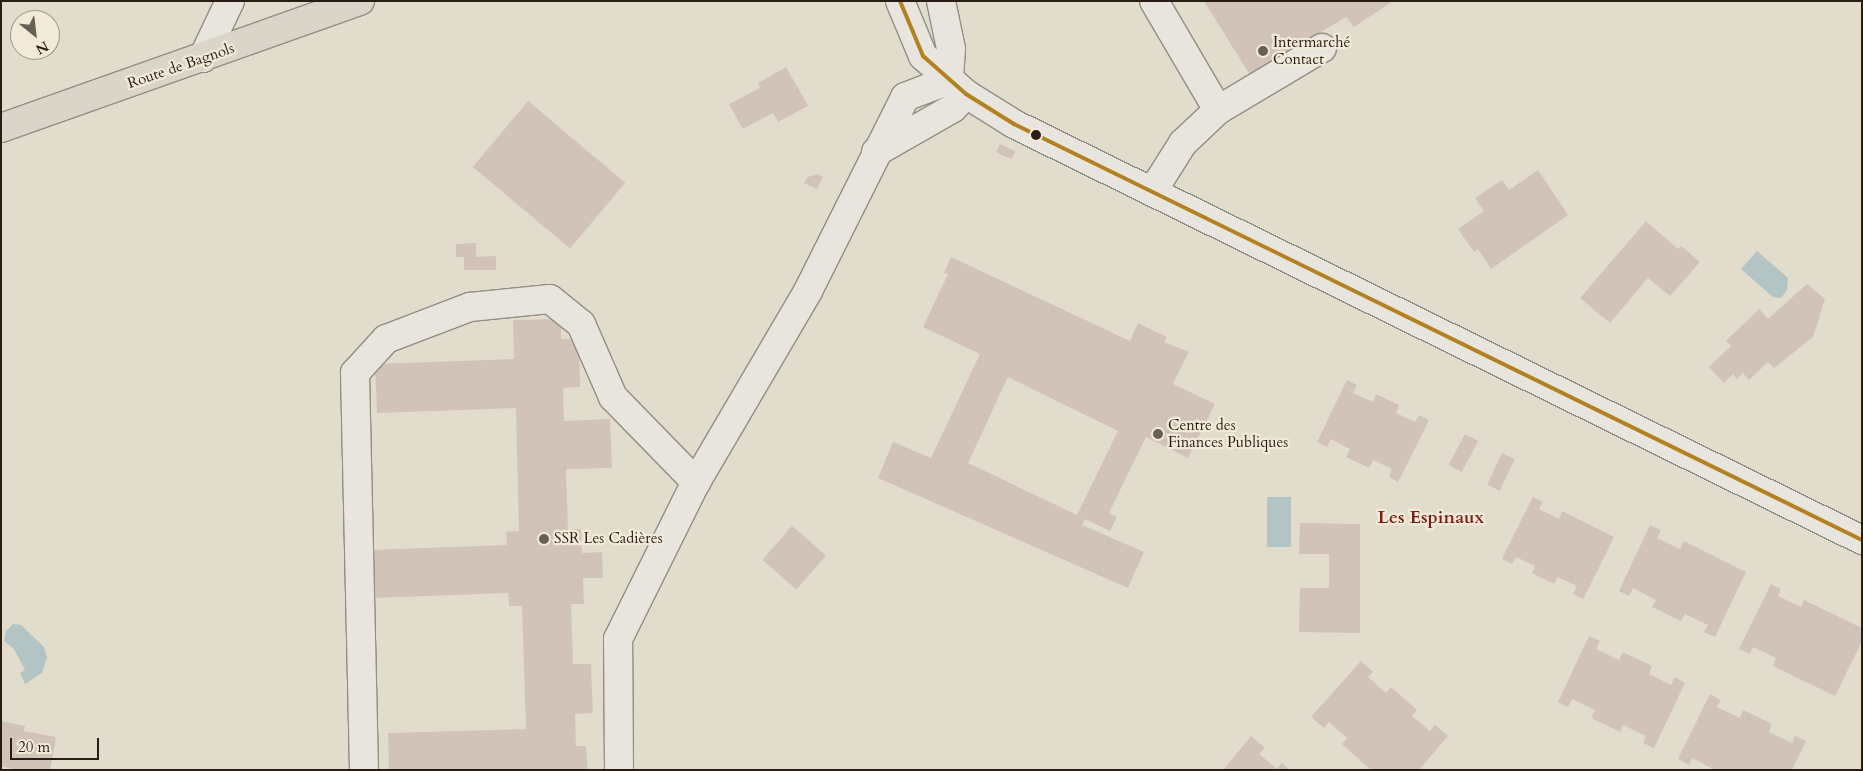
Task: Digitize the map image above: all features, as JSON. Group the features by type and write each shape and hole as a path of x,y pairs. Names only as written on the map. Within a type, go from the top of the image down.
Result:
{"main road":[{"name":"Route de Bagnols","path":"1,128 204,58 360,1"}],"street":[{"path":"204,58 230,1"},
{"path":"900,1 923,56 958,87 1014,124 1862,540"},
{"path":"941,1 958,87"},
{"path":"1154,1 1218,110"},
{"path":"1152,192 1182,144 1218,110 1322,48"},
{"path":"619,770 618,639 696,482 808,290 875,152 905,97 958,87"},
{"path":"364,770 355,373 386,339 470,307 550,300 581,324 613,398 696,482"}],"shaded area":[{"path":"1757,251 1788,278 1787,290 1781,298 1773,297 1741,269"},
{"path":"1267,497 1291,497 1291,547 1267,547"},
{"path":"13,624 21,625 44,647 47,657 42,673 25,684 20,673 25,670 14,649 4,641 6,631"}],"building":[{"name":"Intermarché Contact","path":"1204,1 1393,1 1354,27 1346,17 1250,75"},
{"path":"786,67 808,106 778,122 773,113 743,129 729,104 760,88 758,83"},
{"path":"528,101 625,183 570,249 473,167"},
{"path":"1000,144 1015,151 1012,159 996,152"},
{"path":"1538,170 1568,215 1491,269 1478,249 1474,252 1458,229 1484,211 1475,198 1502,180 1509,190"},
{"path":"817,174 823,177 817,189 804,183 808,177"},
{"path":"1646,221 1678,249 1681,246 1700,262 1670,296 1648,278 1610,323 1580,298"},
{"path":"476,243 476,257 496,256 496,270 464,270 464,257 456,257 456,244"},
{"name":"Centre des Finances Publiques","path":"951,257 1130,341 1138,323 1167,337 1164,342 1189,352 1173,384 1215,404 1188,458 1146,437 1109,513 1117,517 1110,531 1085,519 1082,525 1144,552 1128,588 878,478 893,442 931,458 980,354 923,327 948,274 944,273","holes":["1008,377 1118,431 1077,515 968,463"]},
{"path":"1807,284 1825,299 1813,337 1774,368 1768,362 1749,380 1743,373 1737,379 1733,374 1724,383 1709,367 1731,346 1726,341 1759,309 1768,319"},
{"name":"SSR Les Cadières","path":"561,319 561,339 579,339 580,387 563,388 564,421 610,419 612,468 566,469 568,530 581,529 582,553 602,552 603,578 583,578 584,604 571,604 573,664 591,664 593,713 575,714 576,746 586,746 588,770 389,770 388,733 526,729 522,606 509,606 508,593 372,598 371,550 507,545 506,532 519,531 516,408 377,413 375,364 514,359 513,320"},
{"path":"1347,380 1357,385 1353,393 1373,402 1376,394 1399,405 1396,413 1415,422 1419,415 1429,420 1398,482 1389,477 1392,469 1373,460 1369,468 1346,457 1350,449 1331,439 1327,447 1317,442"},
{"path":"1465,434 1478,441 1462,472 1449,465"},
{"path":"1502,453 1515,459 1500,491 1487,485"},
{"path":"1533,497 1543,502 1539,509 1559,519 1562,511 1614,537 1583,599 1573,594 1577,586 1558,577 1554,584 1532,573 1535,566 1516,557 1512,564 1502,559"},
{"path":"1300,523 1360,524 1360,633 1299,632 1300,588 1329,588 1329,554 1299,554"},
{"path":"1650,525 1661,530 1657,538 1680,549 1684,541 1746,572 1715,637 1704,632 1708,625 1685,614 1681,621 1652,607 1656,600 1633,588 1629,596 1619,591"},
{"path":"792,526 826,556 796,589 762,560"},
{"path":"1771,584 1781,589 1778,596 1801,607 1804,600 1862,628 1862,641 1835,696 1773,666 1776,658 1753,647 1750,654 1739,649"},
{"path":"1589,636 1600,641 1596,649 1619,660 1623,652 1652,666 1649,674 1671,685 1675,677 1685,683 1654,748 1643,743 1646,736 1623,725 1620,732 1591,718 1595,710 1572,699 1568,707 1558,702"},
{"path":"1361,661 1373,672 1368,677 1386,693 1391,687 1417,710 1412,716 1430,731 1435,725 1448,736 1419,770 1371,770 1342,744 1347,738 1329,722 1324,728 1311,717"},
{"path":"1710,694 1721,700 1717,707 1740,718 1743,710 1772,724 1769,732 1792,743 1795,736 1806,741 1792,770 1715,770 1692,758 1689,765 1678,759"},
{"path":"1,721 25,726 24,731 56,737 50,770 15,770 1,766"},
{"path":"1251,736 1265,748 1259,754 1277,769 1282,763 1290,770 1223,770"}],"transit line":[{"path":"900,1 923,56 966,94 1014,124 1862,540"}],"place":[{"name":"Intermarché Contact","path":"1263,51"},
{"name":"Centre des Finances Publiques","path":"1158,434"},
{"name":"SSR Les Cadières","path":"544,539"}],"district":[{"name":"Les Espinaux","path":"1431,518"}]}
